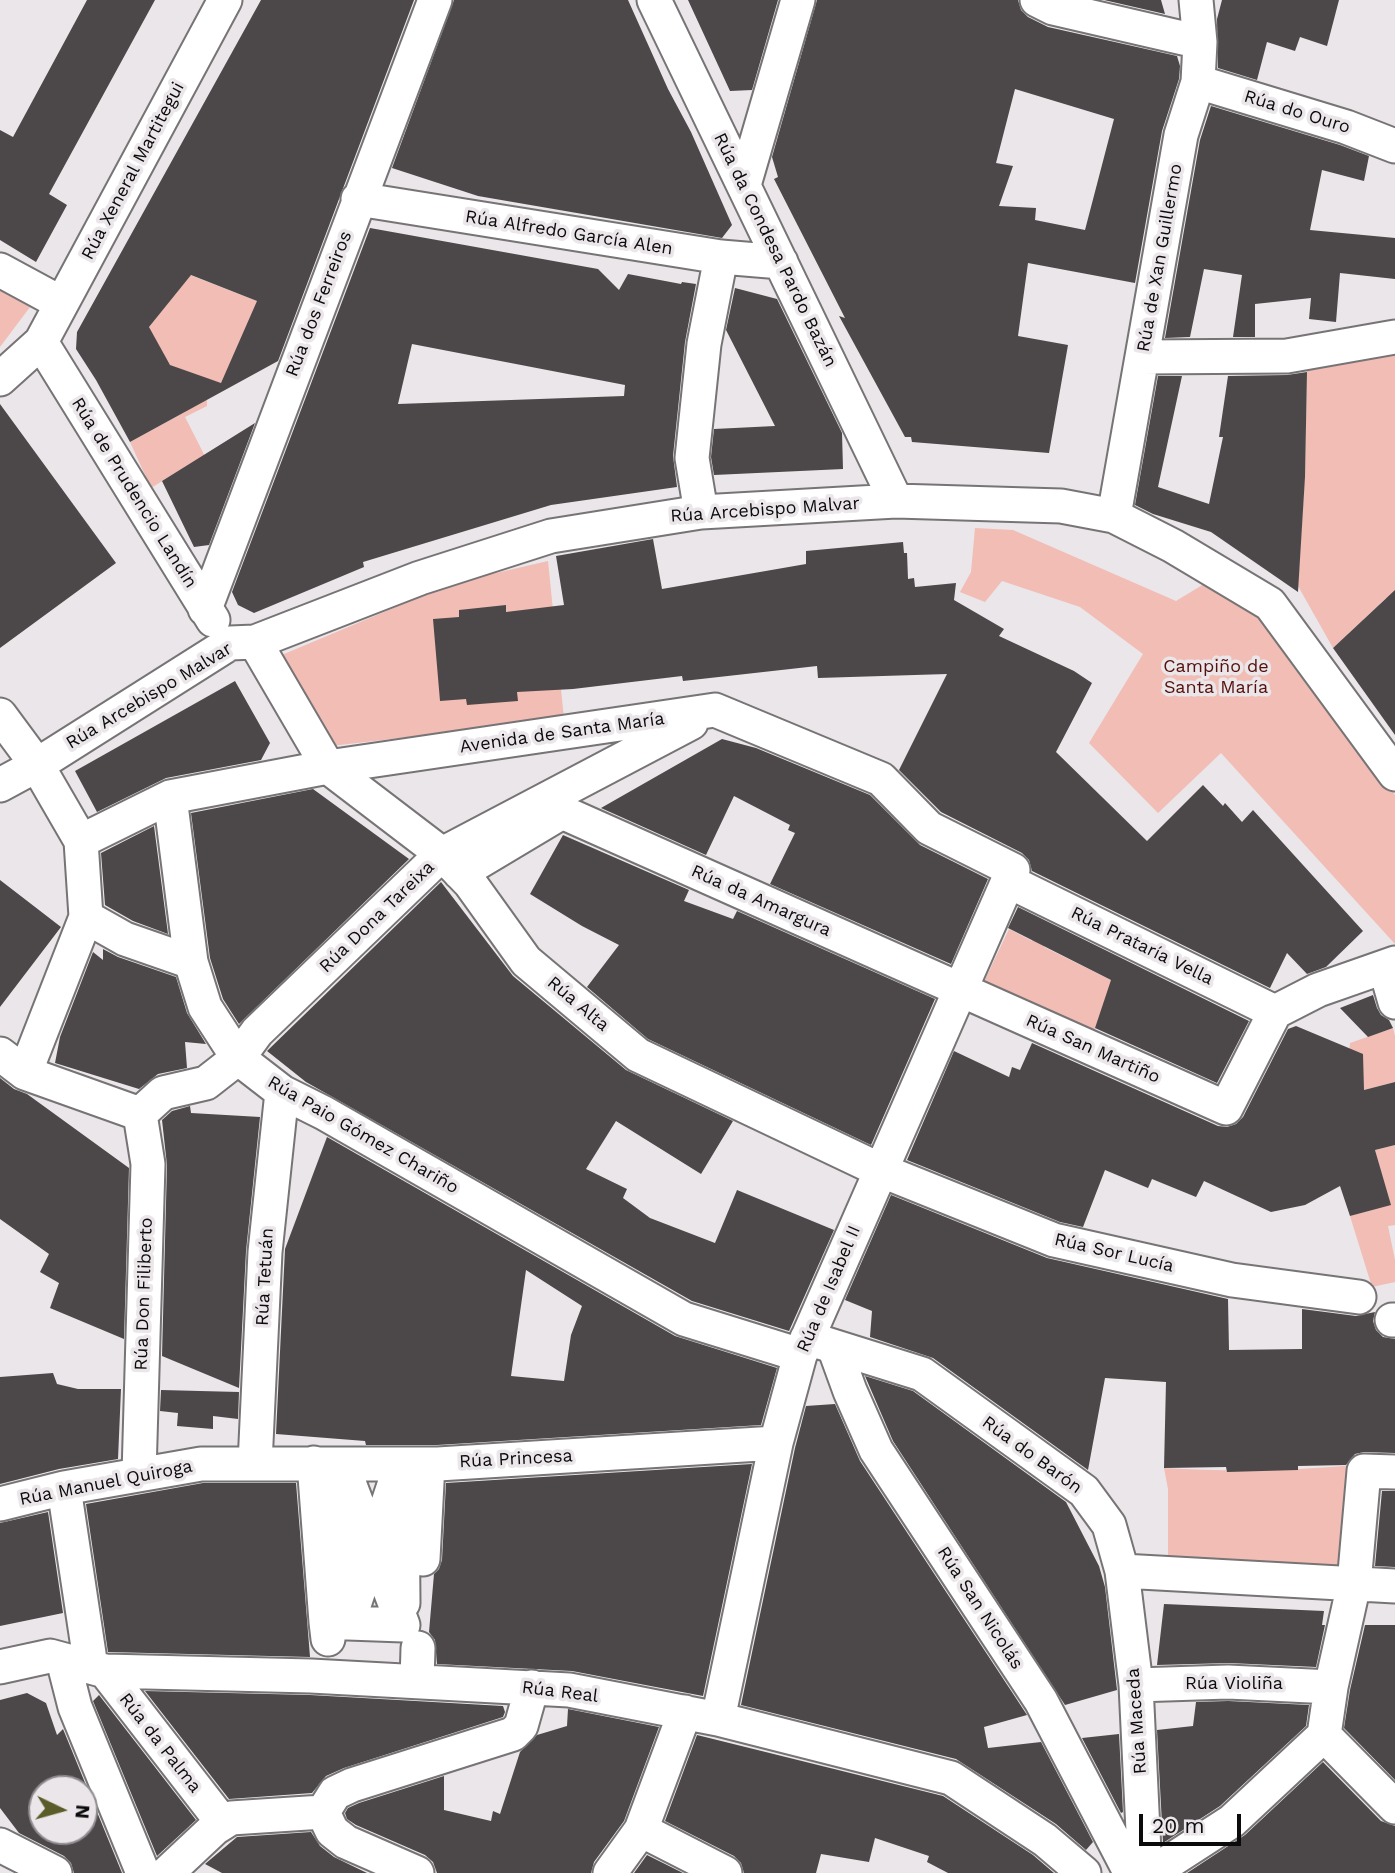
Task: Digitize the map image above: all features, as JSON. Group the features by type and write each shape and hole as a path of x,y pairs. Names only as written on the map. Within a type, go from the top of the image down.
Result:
{"street":[{"name":"Rúa Xeneral Martitegui","path":"41,342 225,0"},
{"name":"Rúa dos Ferreiros","path":"205,609 435,0"},
{"name":"Rúa da Condesa Pardo Bazán","path":"654,0 896,501"},
{"path":"744,185 798,0"},
{"path":"1037,0 1053,9 1200,42"},
{"name":"Rúa de Xan Guillermo","path":"1114,516 1181,135 1198,82 1200,42 1196,0"},
{"name":"Rúa do Ouro","path":"1198,82 1346,127 1395,146"},
{"name":"Rúa Alfredo García Alen","path":"358,199 721,257 781,262"},
{"path":"701,512 692,458 704,344 721,257"},
{"path":"0,270 61,303"},
{"path":"1142,357 1287,356 1395,337"},
{"path":"0,379 41,342"},
{"name":"Rúa de Prudencio Landín","path":"41,342 205,609 242,642 328,767"},
{"name":"Rúa Arcebispo Malvar","path":"0,785 242,642 419,578 551,536 701,512 896,501 1061,506 1114,516 1173,546 1270,604 1395,774"},
{"path":"715,710 881,779 929,828 1011,876"},
{"name":"Avenida de Santa María","path":"81,841 170,797 328,767 715,710"},
{"name":"Rúa Dona Tareixa","path":"140,1114 163,1093 206,1083 238,1058 257,1032 451,864 624,757 715,710"},
{"path":"0,715 37,765 81,841 86,917 12,1064 140,1114"},
{"path":"451,864 562,812 631,771 608,726"},
{"name":"Rúa Alta","path":"328,767 451,864 470,883 526,961 638,1055 880,1170"},
{"name":"Rúa Paio Gómez Chariño","path":"170,797 191,962 205,1007 238,1058 282,1092 324,1112 684,1320 813,1347"},
{"name":"Rúa da Amargura","path":"562,812 960,990"},
{"name":"Rúa de Isabel II","path":"718,1719 776,1443 880,1170 1011,876"},
{"name":"Rúa Prataría Vella","path":"1011,876 1275,1012"},
{"path":"86,917 125,939 191,962"},
{"path":"1275,1012 1318,990 1390,965 1395,1002"},
{"name":"Rúa San Martiño","path":"960,990 1226,1108 1275,1012"},
{"name":"Rúa Tetuán","path":"255,1464 265,1252 282,1092"},
{"name":"Rúa Don Filiberto","path":"139,1474 148,1164 140,1114"},
{"name":"Rúa Sor Lucía","path":"880,1170 1054,1240 1232,1280 1359,1297"},
{"name":"Rúa do Barón","path":"813,1347 922,1374 1084,1491 1109,1525 1122,1571"},
{"name":"Rúa San Nicolás","path":"813,1347 876,1450 1041,1701 1136,1872"},
{"name":"Rúa Princesa","path":"255,1464 415,1464 776,1443"},
{"name":"Rúa Manuel Quiroga","path":"0,1504 64,1488 201,1464 255,1464"},
{"path":"328,1464 415,1634"},
{"path":"328,1464 333,1642"},
{"path":"333,1642 373,1548 415,1464"},
{"path":"415,1464 417,1681"},
{"path":"1136,1872 1167,1863 1232,1821 1324,1735 1331,1686 1379,1471"},
{"path":"64,1488 86,1666 75,1707 144,1873"},
{"path":"1122,1571 1395,1586"},
{"name":"Rúa Maceda","path":"1122,1571 1136,1685 1136,1872"},
{"path":"333,1642 415,1634"},
{"name":"Rúa Real","path":"0,1667 50,1656 86,1666 333,1642 417,1681 569,1690 718,1719 951,1778 1045,1840 1084,1873"},
{"name":"Rúa da Palma","path":"86,1666 217,1821"},
{"name":"Rúa Violiña","path":"1136,1685 1228,1682 1331,1686"},
{"path":"323,1812 335,1793 352,1785 513,1734 521,1726 532,1687"},
{"path":"610,1873 641,1830 685,1712"},
{"path":"1324,1735 1395,1807"},
{"path":"167,1873 217,1821 323,1812"},
{"path":"323,1812 332,1831 346,1842 417,1873"},
{"path":"641,1830 725,1873"},
{"path":"0,1845 55,1873"}],"green space":[{"path":"190,275 262,303 221,383 207,379 207,406 185,417 213,472 193,462 151,488 130,442 185,412 149,327"},
{"path":"0,290 30,307 0,347"},
{"path":"1395,349 1395,609 1386,598 1333,648 1298,586 1305,472 1307,367"},
{"name":"Campiño de Santa María","path":"975,528 1013,530 1176,601 1204,584 1260,611 1395,795 1395,944 1221,753 1158,813 1089,743 1143,654 1080,607 1002,581 985,602 960,592 971,572"},
{"path":"548,561 564,719 331,746 277,657 453,583"},
{"path":"1009,929 1032,941 1035,936 1045,941 1044,947 1119,984 1103,1006 1094,1032 982,986"},
{"path":"1393,1028 1395,1082 1364,1090 1349,1053 1350,1043"},
{"path":"1395,1145 1395,1225 1388,1226 1395,1260 1395,1282 1372,1287 1350,1216 1390,1204 1375,1150"},
{"path":"1357,1465 1349,1568 1168,1557 1168,1489 1164,1468 1260,1470"}],"building":[{"path":"87,0 155,0 49,194 67,205 36,262 0,240 0,130 13,137"},
{"path":"261,0 414,0 278,361 130,442 76,349 77,332","holes":["191,275 257,301 221,383 170,365 149,327"]},
{"path":"454,0 628,0 732,225 722,238 478,196 392,168"},
{"path":"688,0 778,0 752,90 730,91"},
{"path":"817,0 1018,0 1021,10 1028,17 1048,27 1177,56 1180,66 1179,79 1162,131 1135,283 1028,263 1018,336 1068,345 1049,453 912,442 911,437 905,437 839,316 845,318 774,179 778,177 772,157","holes":["1015,89 1114,119 1085,230 1035,220 1036,208 999,206 1013,166 996,163"]},
{"path":"1104,0 1161,0 1165,14"},
{"path":"1222,0 1339,0 1327,46 1300,37 1295,51 1267,42 1257,80 1218,68 1217,19"},
{"path":"1211,106 1369,156 1364,181 1322,170 1310,230 1395,238 1395,279 1340,273 1336,322 1309,319 1311,298 1255,304 1255,337 1233,337 1242,275 1204,269 1190,337 1165,338 1200,140"},
{"path":"370,228 598,269 619,290 628,274 681,284 696,284 685,342 673,456 677,487 551,505 363,562 364,567 254,613 238,605 232,592","holes":["412,344 625,385 624,396 398,404"]},
{"path":"735,288 777,299 842,433 843,469 714,475 711,457 714,429 775,426 726,330"},
{"path":"1307,372 1305,477 1298,592 1211,532 1153,514 1135,505 1158,376 1182,376 1158,487 1209,504 1223,437 1219,437 1228,376"},
{"path":"0,404 116,563 0,648"},
{"path":"255,423 209,545 194,547 162,481"},
{"path":"653,539 662,589 806,564 806,551 903,542 904,553 907,553 908,579 914,578 915,587 956,583 954,600 1004,629 999,636 1074,671 1092,683 1056,752 1147,841 1203,785 1242,822 1253,810 1363,931 1326,967 1307,974 1287,953 1270,988 1032,871 1029,860 1022,853 941,812 899,770 947,674 818,678 817,666 683,681 682,676 573,689 517,692 518,701 467,705 466,699 440,701 433,619 459,617 459,610 506,605 506,612 564,605 556,556"},
{"path":"1395,590 1395,735 1333,648"},
{"path":"235,681 270,743 261,760 166,778 97,812 75,771"},
{"path":"722,739 756,748 870,795 920,845 988,879 951,964 770,884 795,833 788,830 790,825 734,796 706,855 601,808"},
{"path":"313,789 409,859 239,1024 223,999 210,958 191,813"},
{"path":"154,826 168,934 133,921 105,905 101,853"},
{"path":"563,835 689,890 684,901 733,919 737,911 935,999 871,1145 648,1039 587,987 619,945 530,894"},
{"path":"0,880 61,927 0,1007"},
{"path":"441,882 513,976 626,1070 733,1121 701,1174 616,1121 586,1169 627,1189 623,1198 650,1218 715,1243 737,1190 834,1230 789,1331 692,1301 306,1082 267,1051"},
{"path":"1018,907 1249,1021 1217,1083 1095,1028 1111,980 1008,928"},
{"path":"103,949 176,977 187,1013 206,1044 185,1042 187,1068 158,1074 139,1089 55,1063 60,1037 93,952 103,960"},
{"path":"1373,995 1381,1015 1389,1020 1393,1028 1368,1037 1340,1008"},
{"path":"1296,1026 1363,1054 1364,1090 1395,1082 1395,1145 1375,1150 1391,1205 1350,1216 1340,1186 1305,1205 1271,1212 1204,1181 1196,1197 1152,1179 1148,1188 1105,1170 1083,1227 1060,1222 907,1160 954,1051 1009,1077 1012,1067 1020,1070 1032,1043 1218,1126 1227,1127 1236,1124 1243,1117 1288,1029"},
{"path":"0,1078 14,1089 27,1094 129,1168 124,1339 50,1308 59,1283 40,1272 49,1254 0,1219"},
{"path":"190,1106 191,1113 260,1117 246,1251 239,1388 162,1356 167,1165 162,1120 172,1111"},
{"path":"327,1137 675,1336 777,1368 761,1425 437,1445 366,1445 365,1441 276,1434 285,1249","holes":["526,1270 582,1306 571,1335 564,1381 511,1376"]},
{"path":"891,1195 1047,1258 1228,1299 1229,1350 1302,1349 1302,1309 1356,1316 1375,1312 1373,1321 1376,1330 1383,1337 1395,1339 1395,1453 1364,1452 1355,1454 1346,1465 1298,1466 1298,1470 1227,1472 1226,1467 1164,1468 1166,1382 1105,1378 1088,1470 933,1358 870,1337 872,1311 845,1300"},
{"path":"53,1373 57,1384 78,1389 121,1389 118,1459 59,1469 0,1484 0,1377"},
{"path":"865,1376 913,1391 1066,1502 1099,1566 1105,1587 1117,1690 1065,1705 893,1441"},
{"path":"161,1390 239,1392 238,1419 213,1416 213,1429 177,1426 178,1413 160,1411"},
{"path":"835,1404 860,1461 1027,1715 984,1727 988,1748 1041,1742 1093,1842 1086,1850 1056,1824 956,1759 741,1705 806,1406"},
{"path":"752,1464 703,1696 572,1671 437,1664 435,1640 429,1632 434,1574 442,1560 446,1483"},
{"path":"203,1483 296,1483 310,1657 108,1652 86,1504"},
{"path":"1382,1491 1395,1491 1395,1567 1375,1566"},
{"path":"48,1512 63,1613 0,1626 0,1523"},
{"path":"1164,1604 1324,1611 1322,1625 1325,1625 1316,1667 1229,1663 1157,1665"},
{"path":"1365,1625 1395,1625 1395,1780 1344,1728"},
{"path":"145,1691 310,1695 503,1706 505,1712 503,1717 344,1768 326,1776 312,1793 229,1799"},
{"path":"27,1693 46,1703 57,1735 63,1729 82,1775 28,1775 28,1838 19,1833 0,1808 0,1700"},
{"path":"99,1695 196,1820 157,1856 93,1701"},
{"path":"1196,1702 1309,1705 1306,1726 1220,1806 1163,1843 1157,1730 1193,1726"},
{"path":"568,1709 659,1727 624,1821 594,1862 591,1873 437,1873 433,1862 425,1855 347,1819 345,1813 348,1808 359,1803 444,1776 444,1810 491,1821 493,1811 500,1814 520,1752 537,1735 567,1726"},
{"path":"1119,1734 1123,1812 1121,1813 1082,1738"},
{"path":"697,1735 943,1796 1033,1855 1054,1873 948,1873 927,1862 929,1856 875,1838 869,1862 821,1854 816,1873 744,1873 741,1863 734,1856 665,1821"},
{"path":"1323,1762 1381,1821 1395,1826 1395,1873 1187,1873 1245,1835"},
{"path":"98,1814 122,1873 74,1873 71,1863 64,1856 42,1845 98,1845"},
{"path":"311,1832 320,1846 334,1857 367,1873 222,1873 205,1864 237,1837"},
{"path":"647,1855 683,1873 634,1873"}]}
